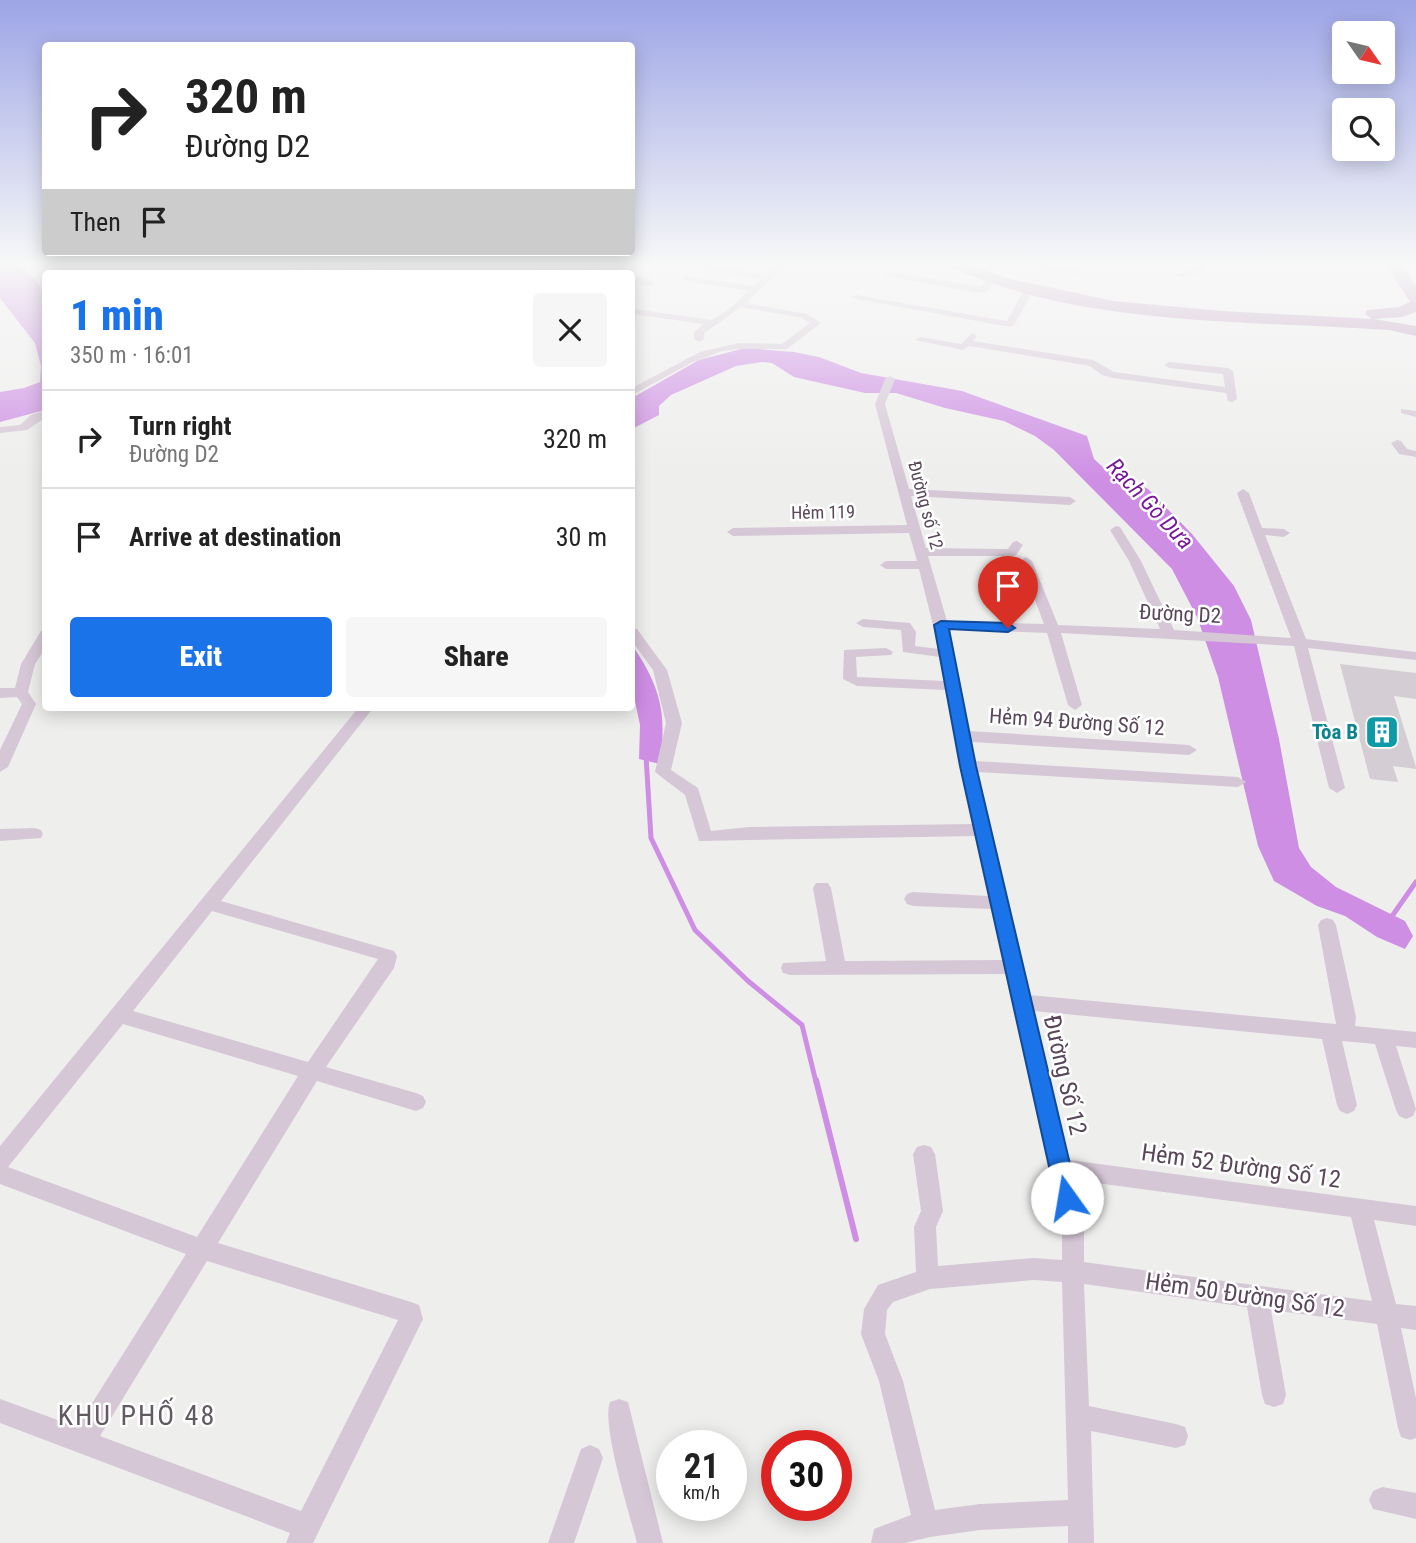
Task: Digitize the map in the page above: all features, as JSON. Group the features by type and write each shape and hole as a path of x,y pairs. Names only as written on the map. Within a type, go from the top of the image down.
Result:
{"street":[{"path":"635,390 705,352 734,345 784,347 799,336"},
{"path":"920,340 963,347 972,336"},
{"path":"969,342 1093,363 1113,375 1232,395 1228,371 1169,365"},
{"name":"Đường số 12","path":"890,379 881,395 880,404 941,625"},
{"path":"0,430 23,429 34,417 42,414"},
{"path":"1397,443 1403,452 1416,454"},
{"path":"905,492 1070,501"},
{"path":"1243,493 1300,642 1337,788"},
{"name":"Hẻm 119","path":"733,532 914,529"},
{"path":"1116,530 1135,561 1168,634"},
{"path":"1257,531 1284,533"},
{"path":"886,565 922,559 1012,552 1017,545"},
{"path":"1026,561 1053,629 1074,705"},
{"path":"863,623 905,626 909,632 908,649 947,654"},
{"name":"Đường D2","path":"941,625 1300,642 1416,656"},
{"name":"Đường Số 12","path":"941,625 982,830 1073,1223 1073,1330 1081,1543"},
{"path":"635,636 660,670 674,723 663,772 692,792 705,837 749,833 982,830"},
{"path":"0,767 29,704 21,692 28,664 42,641"},
{"path":"886,652 849,653 850,679 857,682 953,686"},
{"path":"0,693 21,692"},
{"path":"0,1162 365,711"},
{"name":"Hẻm 94 Đường Số 12","path":"962,736 1189,750"},
{"path":"968,766 1238,782"},
{"path":"0,835 35,834"},
{"path":"822,888 837,968"},
{"path":"913,899 999,903"},
{"path":"83,1441 311,1073 387,963 388,956 209,904"},
{"path":"1327,925 1346,1017 1338,1032 1347,1105"},
{"path":"790,968 1013,967"},
{"path":"1021,1002 1416,1040"},
{"path":"119,1015 416,1102"},
{"path":"1382,1037 1406,1110"},
{"path":"924,1154 932,1211 925,1227 927,1272 930,1278"},
{"name":"Hẻm 52 Đường Số 12","path":"1059,1168 1416,1216"},
{"path":"0,1174 202,1249 411,1313 411,1319 303,1535 83,1441 0,1410"},
{"path":"1360,1208 1387,1315 1410,1428"},
{"name":"Hẻm 50 Đường Số 12","path":"926,1525 891,1381 873,1334 876,1308 886,1293 930,1278 1034,1269 1074,1272 1416,1318"},
{"path":"1257,1297 1274,1395"},
{"path":"620,1411 629,1462 650,1543"},
{"path":"1077,1416 1176,1436"},
{"path":"561,1543 590,1458"},
{"path":"1381,1500 1416,1506"},
{"path":"884,1543 883,1538 892,1534 926,1525 969,1519 1081,1513"}],"water":[{"path":"30,336 42,336 42,411 0,422 0,392 40,382 41,366 35,343"},
{"path":"745,348 794,352 819,357 861,373 962,391 1087,436 1094,459 1105,469 1148,489 1192,534 1234,586 1251,620 1279,739 1299,848 1311,867 1336,887 1405,921 1413,936 1405,949 1377,937 1345,916 1317,906 1274,881 1258,846 1218,677 1197,617 1172,569 1054,450 1035,436 1004,421 945,408 896,393 865,393 794,377 772,363 762,362 736,366 671,395 659,406 659,415 635,427 635,396 699,360"},
{"path":"635,650 650,674 660,702 663,730 660,764 639,759 640,725 635,701"}],"building":[{"name":"Tòa B","path":"1340,664 1416,673 1416,699 1394,696 1416,767 1393,766 1398,782 1370,779"}],"waterway":[{"path":"646,756 651,838 695,930 748,981 802,1025 816,1082"},
{"name":"Rạch Gò Dưa","path":"1390,919 1416,882"},
{"path":"816,1080 856,1239"}],"place":[{"name":"Tòa B","path":"1382,732"}],"district":[{"name":"KHU PHỐ 48","path":"137,1415"}],"route":[{"path":"1008,628 941,625 968,766 1067,1198"}]}
